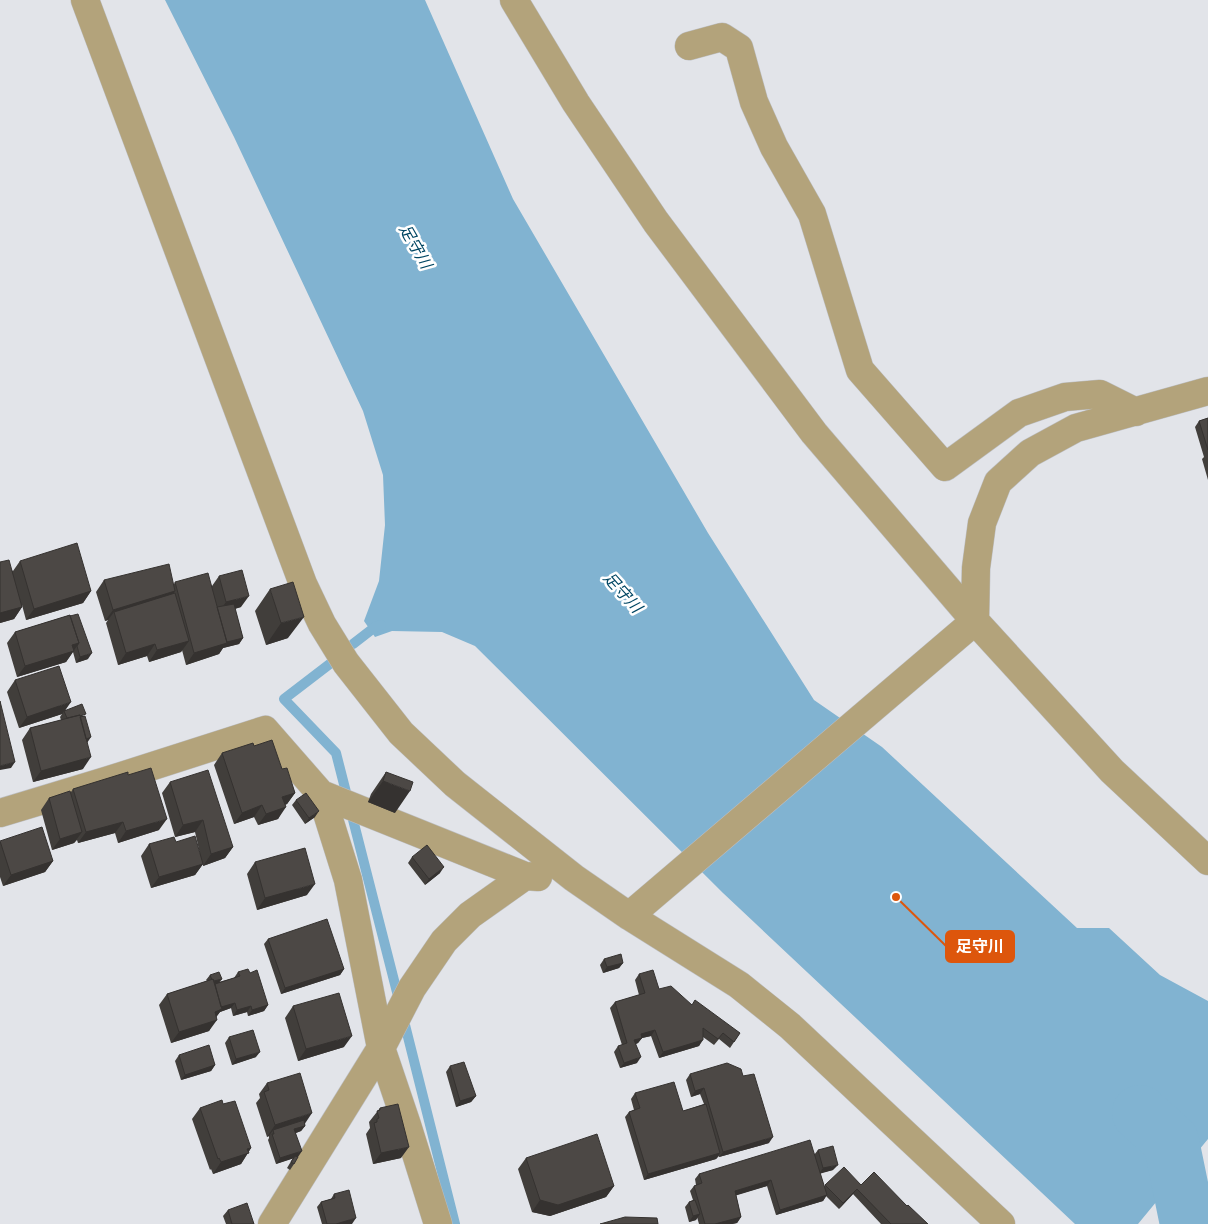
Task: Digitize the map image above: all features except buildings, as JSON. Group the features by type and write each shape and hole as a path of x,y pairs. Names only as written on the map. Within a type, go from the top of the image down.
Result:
{"street":[{"path":"85,0 303,584 322,624 346,663 401,734 455,784 574,878 636,910 739,984 790,1026 1001,1224"},
{"path":"514,0 576,103 656,222 814,433 970,625 1112,771 1208,861"},
{"path":"689,46 722,37 739,48 754,102 774,147 812,214 860,370 945,467 1018,413 1065,397 1100,394 1136,412"},
{"path":"636,910 970,625 982,523 998,482 1030,453 1076,428 1208,391"},
{"path":"0,813 265,730 339,802 525,876 574,878"},
{"path":"339,802 348,880 384,1041 437,1224"},
{"path":"272,1224 384,1041 412,988 444,941 470,915 525,876"}],"water":[{"path":"165,0 425,0 513,199 708,533 814,700 882,747 1077,928 1109,928 1160,975 1208,1001 1208,1139 1138,1224 1075,1224 723,893 475,646 442,632 392,631 375,637 364,621 379,581 385,525 383,475 363,411 234,137"}],"waterway":[{"path":"353,644 375,627 381,625"},
{"path":"331,663 284,699 336,753 399,1000"},
{"path":"403,1017 455,1224"},
{"name":"足守川","path":"1140,1113 1171,1141 1188,1224"}],"place":[{"name":"足守川","path":"896,897"}]}
